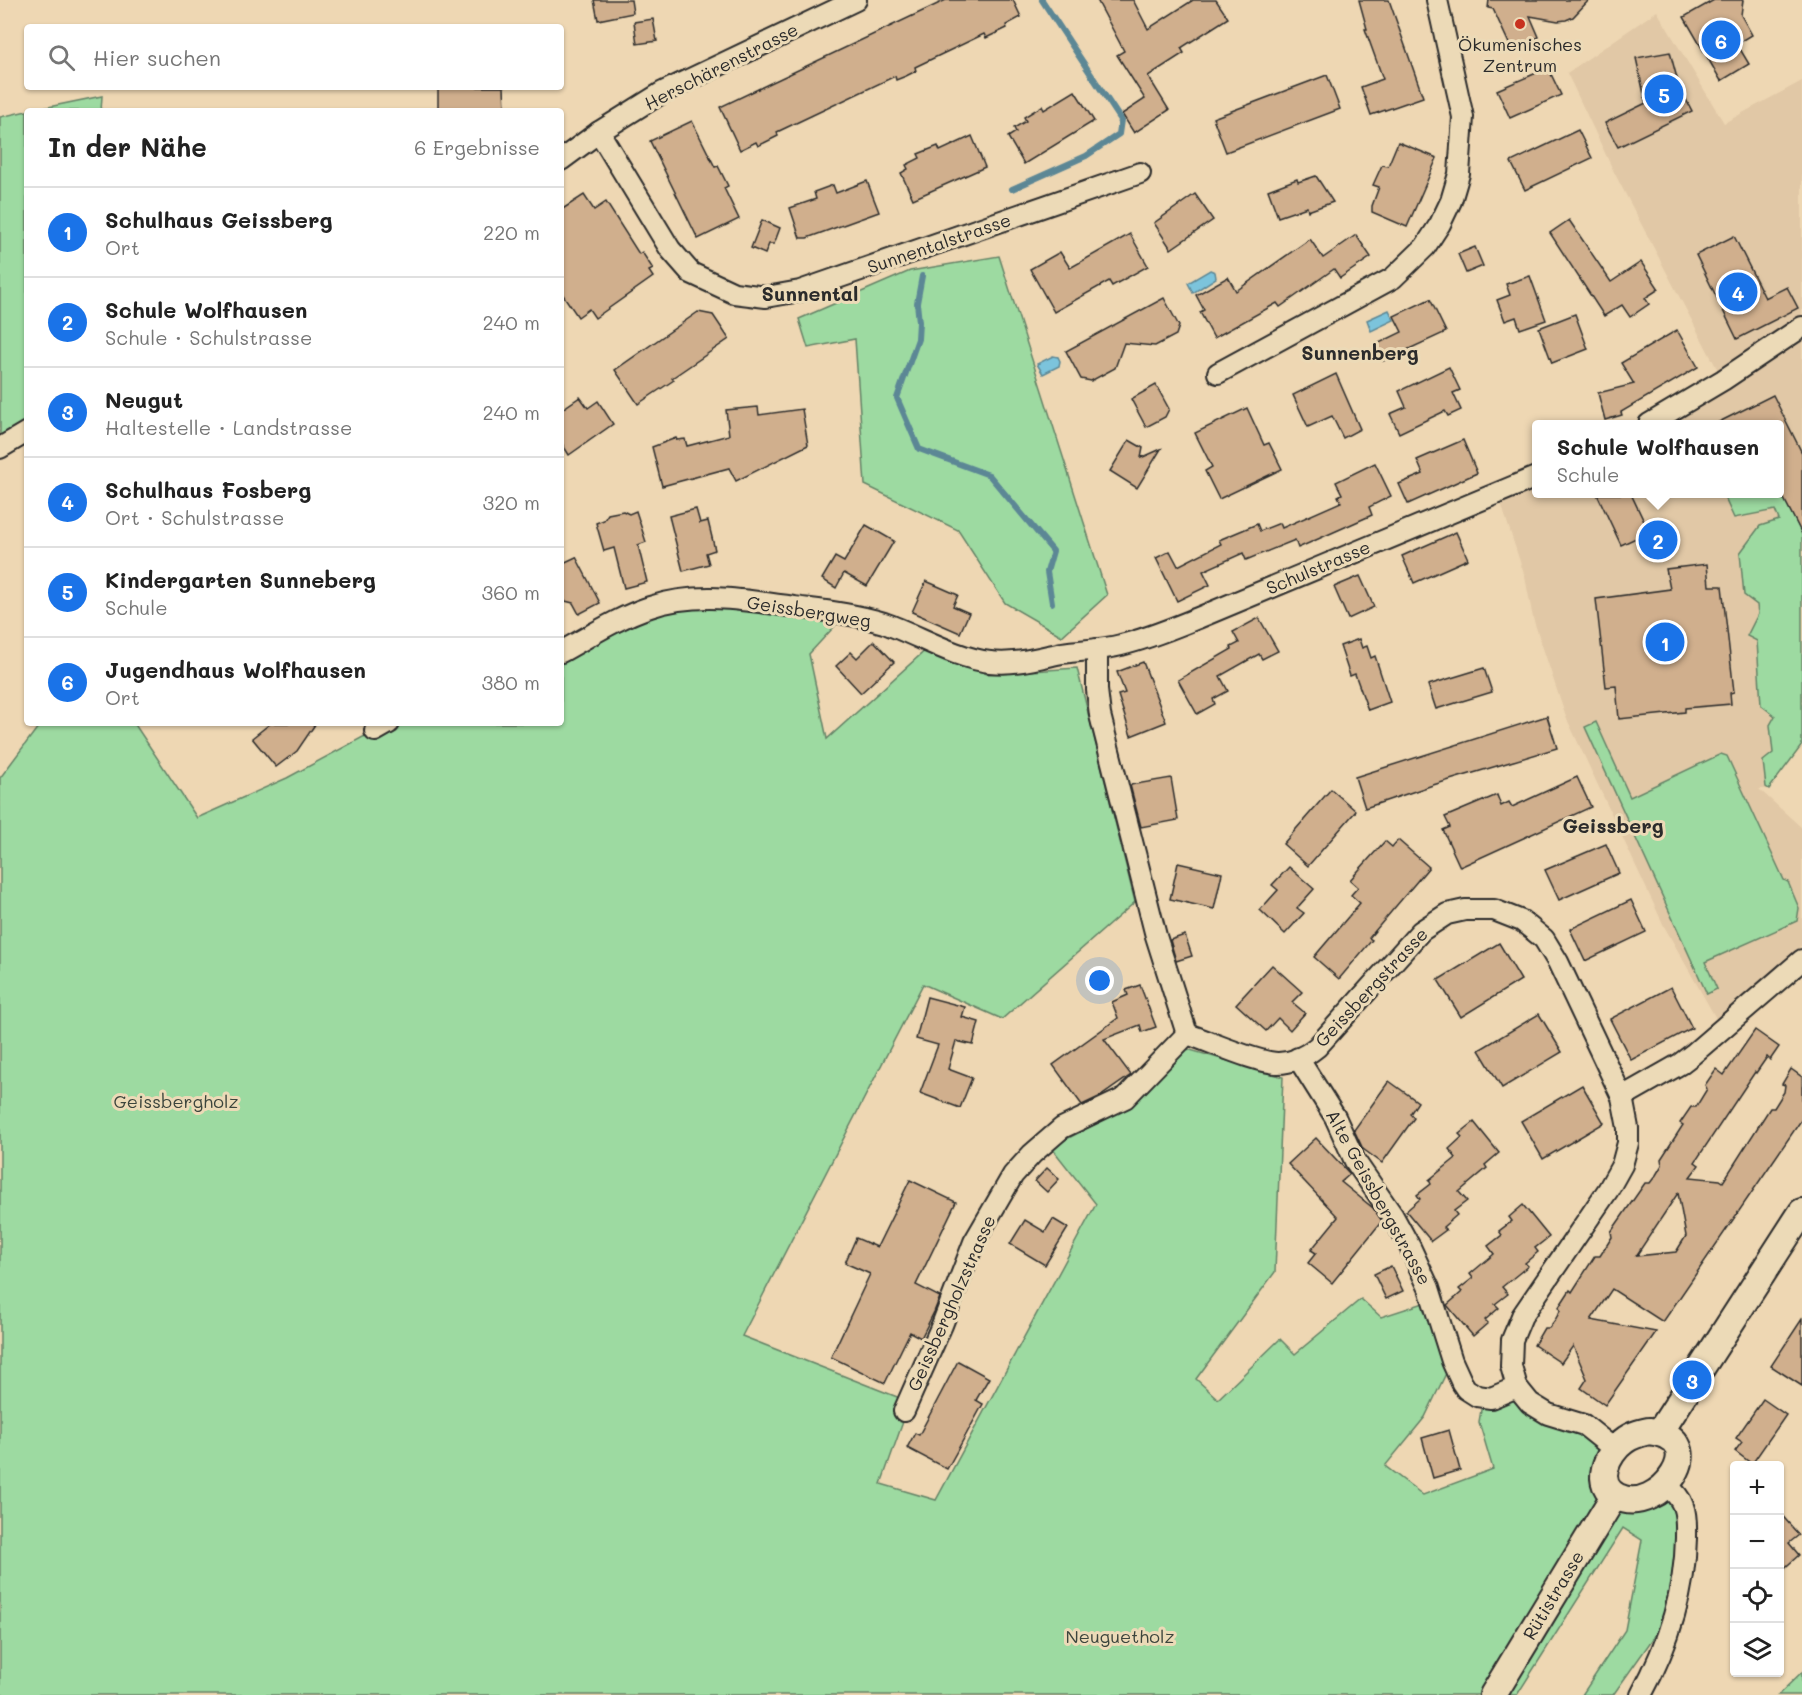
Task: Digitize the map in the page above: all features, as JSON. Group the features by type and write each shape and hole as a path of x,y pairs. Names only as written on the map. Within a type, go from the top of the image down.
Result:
{"main road":[{"path":"1660,1432 1802,1212"},
{"path":"1649,1431 1660,1432 1672,1438 1680,1451 1678,1467 1666,1485 1655,1493 1636,1500 1622,1500 1614,1496 1607,1488 1603,1478 1614,1449 1636,1434 1649,1431"},
{"name":"Rütistrasse","path":"1493,1695 1614,1496"}],"street":[{"name":"Herschärenstrasse","path":"564,158 599,132 663,92 856,0"},
{"path":"1218,373 1393,278 1425,247 1440,224 1451,201 1459,174 1463,117 1437,0"},
{"name":"Sunnentalstrasse","path":"599,132 670,249 691,273 734,293 766,297 800,291 1140,173"},
{"path":"1655,420 1723,380 1802,327"},
{"path":"0,448 24,434"},
{"name":"Schulstrasse","path":"1097,649 1131,642 1190,621 1532,479"},
{"name":"Geissbergweg","path":"564,650 643,609 665,602 700,598 741,600 858,616 895,627 972,658 992,663 1020,662 1073,651 1097,649"},
{"path":"1097,649 1097,690 1100,715 1156,936 1187,1034"},
{"name":"Geissbergstrasse","path":"1187,1034 1268,1062 1277,1063 1298,1058 1308,1054 1326,1038 1410,943 1432,922 1465,910 1494,910 1522,921 1544,939 1558,962 1622,1097 1628,1128 1628,1143 1622,1165 1608,1190 1516,1327 1510,1353 1517,1387"},
{"path":"1622,1097 1694,1054 1802,960"},
{"name":"Geissbergholzstrasse","path":"904,1411 935,1342 974,1242 1013,1175 1032,1154 1062,1128 1125,1098 1187,1034"},
{"name":"Alte Geissbergstrasse","path":"1298,1058 1335,1117 1355,1161 1393,1216 1410,1247 1429,1288 1452,1361 1462,1383 1466,1389 1477,1396 1491,1398 1517,1387"},
{"path":"1517,1387 1539,1410 1584,1425 1614,1449"},
{"path":"1641,1695 1660,1657 1669,1632 1684,1568 1685,1514 1680,1500 1666,1485"}],"shaded area":[{"path":"1657,11 1724,123 1802,81 1802,650 1776,716 1770,725 1773,753 1766,787 1769,789 1759,789 1802,828 1802,945 1718,1022 1664,926 1566,717 1533,618 1525,577 1498,494 1532,479 1532,498 1784,498 1784,420 1655,420 1723,380 1615,174 1567,73"}],"green space":[{"path":"102,96 101,108 44,108"},
{"path":"24,112 24,434 0,448 0,117"},
{"path":"999,256 1107,595 1062,636 1005,603 958,530 865,485 855,339 808,348 799,319 910,271"},
{"path":"1784,497 1802,534 1802,745 1769,789 1766,787 1763,761 1773,753 1770,725 1775,716 1761,705 1757,641 1747,636 1758,614 1757,605 1744,595 1740,553 1760,526 1779,520 1775,510 1734,518 1725,498"},
{"path":"665,602 846,614 809,654 827,739 928,648 987,674 1077,668 1135,902 1002,1019 923,984 742,1336 910,1402 881,1484 936,1500 1096,1204 1051,1147 1127,1108 1187,1049 1283,1077 1275,1272 1196,1379 1218,1399 1280,1339 1295,1354 1361,1299 1381,1317 1433,1300 1452,1361 1425,1417 1385,1466 1423,1495 1493,1469 1479,1422 1483,1398 1517,1387 1614,1449 1603,1478 1647,1497 1680,1500 1676,1606 1613,1695 1582,1695 1625,1630 1642,1540 1623,1528 1517,1695 0,1695 0,778 39,726 136,726 197,818 287,778 383,726 564,726 564,651"},
{"path":"1596,722 1630,797 1721,754 1727,756 1799,908 1797,921 1705,962 1717,989 1707,994 1585,727"},
{"path":"1802,1672 1802,1695 1778,1695"}],"water":[{"path":"1210,270 1215,272 1216,278 1193,293 1188,283"},
{"path":"1389,310 1394,320 1371,331 1367,320"},
{"path":"1053,356 1058,357 1059,366 1043,374 1037,364"}],"building":[{"path":"594,0 631,0 633,13 598,20"},
{"path":"946,0 1013,0 1021,17 1006,25 1007,28 986,38 984,34 915,67 916,71 906,76 896,80 895,76 777,132 778,136 758,146 756,142 740,150 720,107"},
{"path":"1097,0 1133,0 1148,29 1193,0 1216,0 1228,18 1181,48 1184,53 1148,76 1169,110 1134,133 1122,114 1145,99 1117,55 1124,51"},
{"path":"1359,0 1389,0 1423,97 1371,115 1361,87 1383,79 1365,29 1367,29"},
{"name":"Ökumenisches Zentrum","path":"1489,0 1589,0 1573,17 1566,20 1558,21 1530,16 1539,37 1512,50 1493,9 1488,8"},
{"path":"1714,0 1743,0 1741,15 1752,35 1737,44 1749,64 1721,81 1684,17"},
{"path":"653,19 657,41 637,44 634,22"},
{"path":"1670,52 1679,86 1692,111 1618,147 1605,123 1646,103 1636,58"},
{"path":"1548,68 1561,95 1510,118 1497,90"},
{"path":"1327,75 1340,109 1226,152 1213,118"},
{"path":"438,90 504,90 505,108 438,108"},
{"path":"1075,91 1094,121 1024,164 1008,137 1016,132 1014,128 1026,121 1024,117 1042,106 1044,110"},
{"path":"692,121 715,167 718,166 728,186 724,188 739,219 698,239 650,141"},
{"path":"1578,130 1592,158 1525,190 1511,162"},
{"path":"972,136 985,167 913,199 901,173 908,169 906,165 920,158 918,154 938,146 940,151"},
{"path":"1398,142 1437,158 1407,227 1372,212 1379,187 1373,185 1382,165 1388,166"},
{"path":"1316,176 1333,202 1308,211 1307,207 1278,217 1268,190 1297,179 1298,182"},
{"path":"867,181 879,212 807,238 800,238 790,208 816,199 814,192 833,185 836,193"},
{"path":"1195,194 1213,220 1171,249 1154,223"},
{"path":"584,195 594,210 606,202 639,254 642,252 653,269 649,271 653,277 595,318 589,309 578,317 564,296 564,208"},
{"path":"762,220 780,228 774,244 769,244 765,254 751,248"},
{"path":"1569,220 1611,282 1641,262 1659,289 1645,298 1649,304 1630,317 1622,305 1604,316 1550,233"},
{"path":"1130,234 1148,266 1112,286 1109,281 1054,312 1030,269 1060,252 1070,268"},
{"path":"1356,235 1371,257 1340,278 1334,269 1280,307 1277,303 1214,338 1200,312 1204,310 1196,295 1228,277 1236,291 1310,239 1323,258"},
{"path":"1734,236 1765,298 1787,287 1798,308 1737,339 1696,255"},
{"path":"1475,247 1483,266 1466,273 1458,254"},
{"path":"1530,276 1546,320 1520,329 1516,317 1505,321 1497,300 1510,295 1506,284"},
{"path":"1164,298 1179,326 1176,335 1155,346 1124,343 1115,368 1091,381 1081,379 1066,351"},
{"path":"1430,299 1446,332 1383,361 1375,345 1402,332 1394,316"},
{"path":"698,312 713,315 729,339 638,404 615,370"},
{"path":"1575,314 1588,349 1552,363 1539,328"},
{"path":"1677,330 1698,367 1621,412 1622,415 1605,420 1598,393 1634,384 1621,363"},
{"path":"1449,367 1460,390 1453,393 1461,410 1448,416 1445,411 1399,433 1390,414 1406,407 1399,391"},
{"path":"1336,374 1360,429 1343,438 1332,416 1308,427 1293,395"},
{"path":"1156,385 1169,409 1165,417 1146,427 1131,399"},
{"path":"1773,395 1802,453 1802,534 1784,498 1784,420 1723,420"},
{"path":"580,397 588,408 598,401 613,424 569,455 564,447 564,408"},
{"path":"758,407 759,415 802,409 808,445 736,481 729,468 662,486 652,447 676,438 677,440 685,439 687,446 729,435 726,410"},
{"path":"1247,408 1264,445 1269,443 1282,469 1219,499 1205,471 1212,467 1195,433"},
{"path":"1129,440 1143,448 1141,458 1161,449 1137,488 1110,471"},
{"path":"1463,440 1477,473 1408,504 1399,484 1423,474 1417,460"},
{"path":"1375,463 1391,496 1369,507 1372,515 1298,548 1295,540 1246,560 1243,553 1203,571 1210,585 1177,601 1156,558 1170,551 1178,566 1221,544 1219,540 1257,524 1260,531 1280,523 1282,528 1341,502 1338,496 1342,494 1336,482"},
{"path":"1599,498 1633,498 1649,532 1621,545"},
{"path":"696,509 700,523 708,521 715,550 706,553 709,564 683,571 669,516"},
{"path":"623,511 629,514 636,511 646,542 638,545 647,582 624,588 614,548 604,551 596,523 604,520 608,514"},
{"path":"866,525 894,541 867,586 844,573 836,588 822,579 835,557 844,562"},
{"path":"1456,532 1468,559 1414,583 1402,556"},
{"path":"576,557 600,603 579,614 573,603 564,601 564,563"},
{"path":"1707,564 1709,586 1722,586 1734,692 1730,693 1731,704 1685,708 1685,712 1619,719 1616,686 1606,687 1596,599 1670,589 1666,569"},
{"path":"1360,576 1374,607 1348,619 1334,587"},
{"path":"926,581 958,595 953,606 969,613 960,633 912,612"},
{"path":"1259,618 1278,651 1262,659 1259,654 1220,676 1228,691 1213,699 1215,704 1197,714 1178,680 1232,649 1231,647 1239,643 1233,632"},
{"path":"1359,639 1362,648 1367,646 1371,658 1375,656 1390,702 1368,710 1355,674 1350,676 1340,646"},
{"path":"874,641 894,662 861,693 836,666 851,652 857,658"},
{"path":"1143,662 1166,722 1131,736 1118,695 1125,693 1117,672"},
{"path":"1484,668 1492,692 1436,709 1428,685"},
{"path":"1547,716 1557,748 1365,808 1355,777"},
{"path":"267,726 314,726 297,751 276,767 252,738"},
{"path":"1577,777 1591,807 1460,867 1443,830 1450,827 1445,817 1497,795 1501,806 1509,802 1512,807"},
{"path":"1171,778 1178,820 1141,827 1130,785"},
{"path":"1331,789 1356,811 1308,866 1283,844"},
{"path":"1398,840 1429,867 1369,938 1372,940 1339,979 1314,957 1360,903 1351,895 1358,887 1350,880 1385,841 1392,847"},
{"path":"1606,844 1619,873 1559,900 1545,870"},
{"path":"1178,863 1222,873 1214,909 1170,899"},
{"path":"1289,867 1314,889 1297,908 1304,913 1285,934 1260,910 1278,890 1272,885"},
{"path":"1631,900 1646,932 1585,961 1570,929"},
{"path":"1185,935 1192,956 1176,961 1170,940"},
{"path":"1499,943 1521,980 1461,1017 1438,980"},
{"path":"1272,965 1302,992 1292,1002 1305,1013 1290,1030 1278,1018 1266,1031 1236,1004"},
{"path":"1140,985 1156,1027 1142,1032 1140,1025 1104,1039 1131,1075 1101,1096 1082,1105 1053,1065 1118,1018 1112,1002 1128,995 1126,990"},
{"path":"1671,987 1692,1028 1631,1060 1610,1019"},
{"path":"927,997 965,1007 962,1017 979,1022 973,1045 956,1041 948,1069 972,1078 960,1108 920,1093 938,1045 916,1039"},
{"path":"1539,1014 1562,1052 1502,1088 1479,1050"},
{"path":"1755,1030 1779,1047 1770,1060 1767,1057 1755,1072 1695,1162 1699,1165 1690,1177 1723,1182 1770,1108 1774,1108 1784,1092 1785,1085 1782,1084 1791,1069 1802,1077 1802,1119 1663,1322 1612,1289 1591,1320 1656,1332 1605,1405 1581,1388 1587,1379 1573,1346 1561,1363 1534,1345 1544,1328 1549,1328 1555,1320 1560,1311 1559,1307 1570,1290 1572,1292 1595,1256 1600,1256 1612,1237 1611,1232 1645,1183 1650,1183 1656,1175 1662,1165 1661,1159 1683,1125 1680,1123 1691,1107 1696,1107 1707,1089 1705,1085 1716,1069 1724,1075","holes":["1678,1193 1686,1236 1676,1252 1636,1256"]},
{"path":"1389,1081 1418,1102 1410,1114 1414,1118 1382,1163 1363,1149 1354,1130"},
{"path":"1582,1085 1604,1123 1543,1159 1521,1121"},
{"path":"1474,1122 1499,1153 1485,1165 1487,1168 1459,1192 1467,1201 1454,1211 1457,1215 1443,1227 1446,1230 1431,1241 1406,1211 1420,1199 1417,1195 1431,1184 1429,1180 1456,1158 1449,1149 1462,1137 1459,1134"},
{"path":"1316,1138 1350,1174 1341,1182 1373,1208 1382,1221 1332,1283 1308,1263 1316,1253 1311,1250 1338,1217 1288,1164"},
{"path":"1047,1168 1059,1179 1047,1192 1035,1181"},
{"path":"910,1180 956,1202 916,1285 940,1297 921,1338 910,1332 885,1383 831,1357 870,1274 845,1263 856,1238 877,1247"},
{"path":"1523,1205 1549,1237 1535,1248 1538,1252 1525,1263 1528,1266 1502,1287 1508,1294 1495,1304 1499,1308 1485,1320 1488,1323 1473,1336 1447,1305 1462,1292 1459,1289 1473,1278 1470,1274 1494,1254 1488,1246 1502,1235 1499,1231 1512,1221 1509,1217"},
{"path":"1053,1219 1068,1228 1045,1265 1010,1244 1025,1220 1045,1232"},
{"path":"1391,1266 1403,1291 1386,1299 1374,1274"},
{"path":"1802,1319 1802,1386 1771,1366"},
{"path":"958,1361 989,1378 976,1400 983,1404 947,1469 907,1448 915,1433 919,1435"},
{"path":"1763,1399 1786,1415 1754,1461 1748,1461 1735,1451 1742,1442 1736,1438"},
{"path":"1449,1430 1460,1470 1433,1478 1422,1438"},
{"path":"1784,1518 1799,1535 1789,1543 1799,1555 1784,1568"}],"waterway":[{"path":"1012,189 1086,156 1119,134 1121,120 1042,0"},
{"path":"922,276 917,303 918,339 897,398 919,449 989,475 1053,551 1047,572 1052,603"}],"place":[{"name":"Ökumenisches Zentrum","path":"1520,24"},
{"name":"Jugendhaus Wolfhausen","path":"1721,40"},
{"name":"Kindergarten Sunneberg","path":"1664,94"},
{"name":"Schulhaus Fosberg","path":"1738,292"},
{"name":"Schule Wolfhausen","path":"1658,540"},
{"name":"Schulhaus Geissberg","path":"1665,642"},
{"name":"Neugut","path":"1692,1380"}],"district":[{"name":"Sunnental","path":"810,293"},
{"name":"Sunnenberg","path":"1360,352"},
{"name":"Geissberg","path":"1613,825"}],"park label":[{"name":"Geissbergholz","path":"176,1101"},
{"name":"Neuguetholz","path":"1120,1636"}]}
